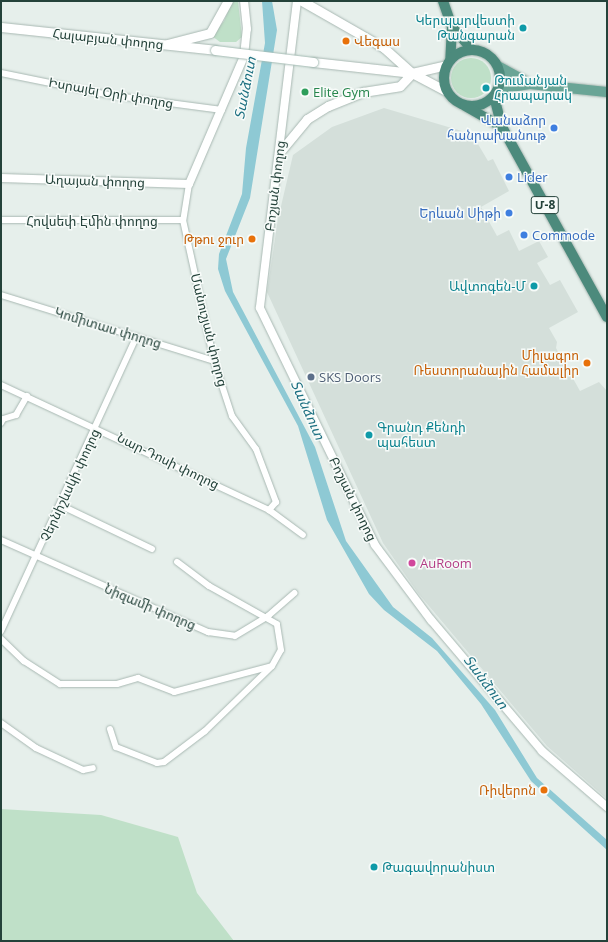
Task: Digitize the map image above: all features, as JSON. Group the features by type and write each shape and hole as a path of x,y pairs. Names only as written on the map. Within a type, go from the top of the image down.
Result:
{"highway":[{"path":"443,1 452,28 448,62 443,81 446,91 464,106 502,127"},
{"path":"452,28 472,49 487,54 498,66 496,92 480,105 464,106"},
{"path":"448,62 472,49"},
{"name":"Մ-8","path":"496,92 502,127 607,317"}],"main road":[{"path":"164,45 210,33 228,1"},
{"path":"302,1 384,48 412,73 446,91"},
{"name":"Հալաբյան փողոց","path":"1,27 412,73"},
{"path":"279,153 308,119 328,106 363,92 400,86 412,73 448,62"},
{"path":"498,66 530,84"},
{"path":"496,92 530,84 607,92"}],"street":[{"path":"189,184 238,75 247,43 244,1"},
{"name":"Բոշյան փողոց","path":"297,1 260,308 375,545 431,620 542,751 607,807"},
{"name":"Իսրայել Օրի փողոց","path":"1,73 109,96 222,110"},
{"name":"Աղայան փողոց","path":"1,178 189,184"},
{"name":"Մանուշյան փողոց","path":"189,184 182,220 214,361 232,416 256,449 276,502 269,510"},
{"name":"Հովսեփ Էմին փողոց","path":"1,220 182,220"},
{"name":"Կոմիտաս փողոց","path":"1,295 214,361"},
{"name":"Չերնիշևսկի փողոց","path":"1,631 97,426 136,337"},
{"name":"Նար-Դոսի փողոց","path":"1,385 97,426 269,510"},
{"path":"1,423 3,419 16,415 27,396"},
{"path":"60,505 152,549"},
{"path":"269,510 303,535"},
{"name":"Նիզամի փողոց","path":"1,540 208,632 235,636 268,616 294,593"},
{"path":"110,729 116,747 157,763 164,762 205,731 279,658 281,639 277,624 268,616 209,586 177,562"},
{"path":"1,638 24,661 60,684 117,684 138,678 174,692 272,666"},
{"path":"1,723 36,748 83,770 92,768"}],"shaded area":[{"path":"384,108 472,134 488,161 493,159 509,191 481,207 497,236 509,230 519,251 539,241 548,257 537,263 550,285 560,280 578,312 549,328 557,342 556,348 580,391 599,382 607,391 607,799 547,746 418,593 383,543 267,292 278,219 293,155 332,127"}],"green space":[{"path":"232,1 238,1 242,37 236,42 220,42 212,36 224,21"},
{"path":"475,58 482,61 488,67 491,78 490,86 482,95 475,98 467,98 460,95 452,86 451,74 454,67 463,59"},
{"path":"1,809 101,815 178,837 197,893 234,941 1,941"}],"water":[{"path":"262,1 272,1 277,30 250,198 226,259 233,292 315,447 346,541 393,607 432,638 495,710 537,778 607,840 607,850 531,781 481,704 437,651 384,610 369,594 327,520 298,426 225,291 218,269 219,254 242,194 246,148 265,43"}],"place":[{"name":"Կերպարվեստի Թանգարան","path":"523,28"},
{"name":"Վեգաս","path":"346,41"},
{"name":"Թումանյան Հրապարակ","path":"486,88"},
{"name":"Elite Gym","path":"305,92"},
{"name":"Վանաձոր հանրախանութ","path":"554,128"},
{"name":"Lider","path":"509,177"},
{"name":"Երևան Սիթի","path":"509,213"},
{"name":"Commode","path":"524,235"},
{"name":"Թթու ջուր","path":"252,239"},
{"name":"Ավտոգեն-Մ","path":"534,286"},
{"name":"Միլագրո Ռեստորանային Համալիր","path":"587,363"},
{"name":"SKS Doors","path":"311,377"},
{"name":"Գրանդ Քենդի պահեստ","path":"369,435"},
{"name":"AuRoom","path":"412,563"},
{"name":"Ռիվերոն","path":"544,790"},
{"name":"Թագավորանիստ","path":"374,867"}],"water label":[{"name":"Տանձուտ","path":"245,88"},
{"name":"Տանձուտ","path":"308,410"},
{"name":"Տանձուտ","path":"486,682"}]}
